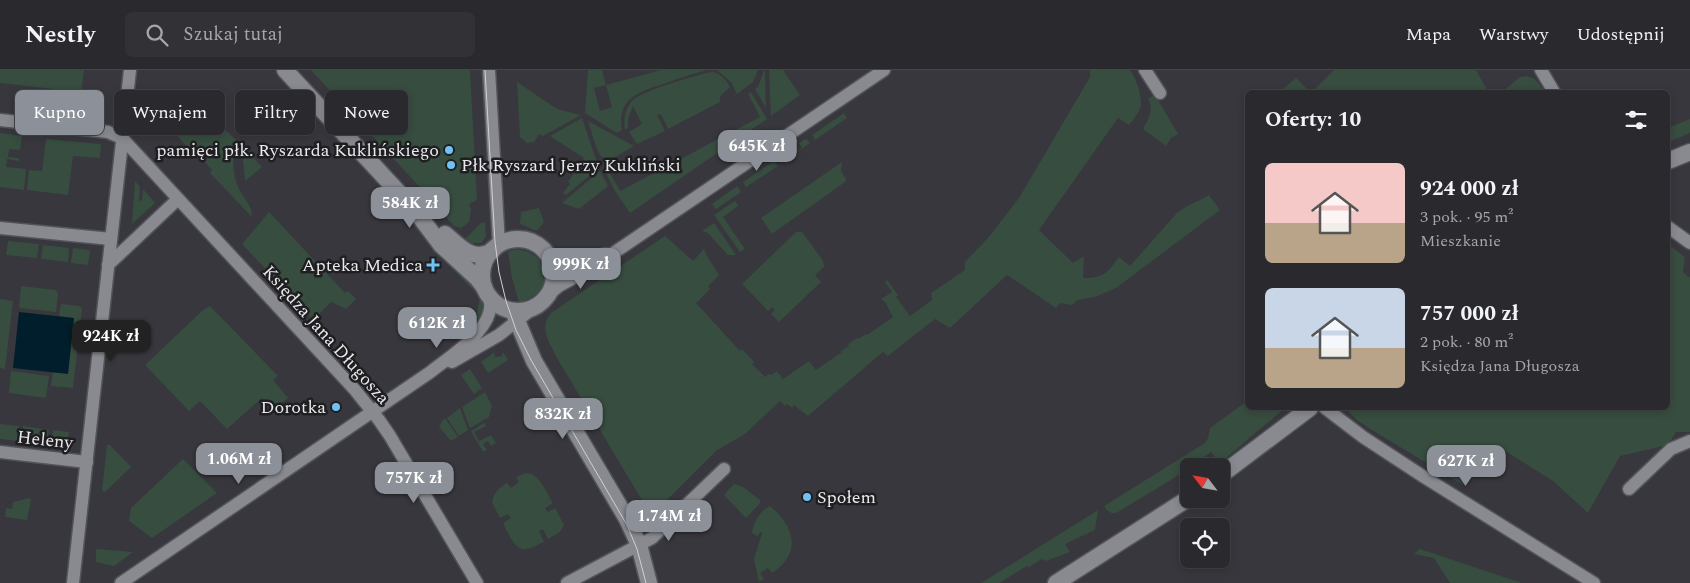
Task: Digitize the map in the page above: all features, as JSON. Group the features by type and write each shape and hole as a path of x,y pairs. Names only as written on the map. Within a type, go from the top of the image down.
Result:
{"street":[{"path":"73,583 130,70"},
{"path":"285,70 414,209 442,244 478,279 496,304 515,316 533,358 623,511 639,545 648,580"},
{"path":"121,583 429,373 463,346 482,327 491,308 491,302 486,291 482,270 486,258 495,248 489,70"},
{"path":"429,373 499,335 515,316 542,301 559,286 615,252 884,70"},
{"path":"1145,70 1160,93"},
{"path":"1541,70 1553,90"},
{"path":"0,120 108,132 122,138"},
{"name":"Księdza Jana Długosza","path":"122,138 356,390 390,436 477,583"},
{"path":"1670,160 1690,152"},
{"path":"108,265 178,199"},
{"path":"414,209 467,252 480,255 510,240 523,240 535,244 554,261 563,263 615,252"},
{"path":"0,228 110,239"},
{"path":"1670,228 1690,243"},
{"path":"542,301 552,285 554,276 552,263 548,256"},
{"path":"1230,468 1307,410"},
{"path":"1327,410 1363,437 1594,583"},
{"path":"1629,489 1671,449 1690,441"},
{"name":"Heleny","path":"0,452 87,462"},
{"path":"567,583 657,534 724,468"},
{"path":"1056,583 1180,504"}],"green space":[{"path":"0,70 84,70 81,90 63,90 0,83"},
{"path":"311,70 470,70 477,200 469,204 471,209 469,222 461,228 454,226 371,135 408,135 408,90 330,90"},
{"path":"588,70 602,70 606,85 661,70 707,70 641,92 627,102 621,119 622,130 617,133 585,113","holes":["606,85 612,107 600,111 594,88"]},
{"path":"717,70 758,70 753,82 737,94 731,82"},
{"path":"764,70 766,108 755,89 758,87"},
{"path":"769,70 783,70 800,95 771,116"},
{"path":"1090,70 1129,70 1138,86 1141,104 1138,113 1129,125 1118,118 1039,230 1073,263 1084,256 1083,278 1104,274 1119,257 1130,266 1176,214 1209,195 1220,210 1116,288 1095,297 1077,300 1072,305 1060,303 1056,308 1007,275 950,328 935,319 888,356 883,352 808,416 794,405 792,408 787,404 785,406 780,401 745,434 717,450 659,508 646,507 551,347 546,336 545,324 551,313 665,236 693,261 704,249 719,275 708,286 710,289 696,303 740,351 742,349 754,362 752,364 765,377 777,371 783,379 809,361 816,370 842,352 849,346 848,344 857,338 867,335 893,317 885,302 881,299 892,292 885,282 887,280 898,295 896,297 910,316 932,300 931,293 965,270 965,262 988,238 1019,198 1090,77"},
{"path":"1334,70 1476,70 1486,88 1486,90 1314,90"},
{"path":"711,72 722,76 730,87 720,96 720,102 668,129 661,114 657,115 665,131 637,144 629,132 642,124 633,106 628,119 628,128 625,130 626,110 630,103 638,96 694,76"},
{"path":"1520,77 1532,78 1537,81 1543,90 1504,90"},
{"path":"1295,79 1308,90 1281,90"},
{"path":"517,82 557,109 581,115 543,136 539,134 534,142 527,143 520,137"},
{"path":"751,92 767,119 630,213 615,191 605,171 607,168 620,191 760,117 748,94"},
{"path":"1155,95 1178,134 1171,138 1166,146 1143,129 1151,110 1148,98"},
{"path":"844,113 847,118 815,140 812,135"},
{"path":"582,118 599,168 566,195 563,193 570,184 568,182 584,158 550,136"},
{"path":"1690,119 1690,133 1670,141 1670,127"},
{"path":"588,121 634,146 610,160 602,157 596,146"},
{"path":"225,129 237,141 234,158 235,178 249,206 252,217 210,173 212,170 203,160 201,162 177,135 225,135"},
{"path":"0,133 22,136 20,150 9,149 8,157 19,158 19,161 7,159 6,167 26,169 24,190 0,187"},
{"path":"46,139 101,144 100,158 73,156 68,195 27,190 29,170 42,171"},
{"path":"806,139 810,143 783,162 779,157 794,147 797,151 802,148 799,143"},
{"path":"247,151 262,167 245,181 243,159"},
{"path":"774,161 778,166 746,187 743,182"},
{"path":"842,162 841,171 846,179 845,182 772,234 761,218"},
{"path":"600,171 608,186 579,209 562,203"},
{"path":"135,181 140,187 139,200 142,201 143,189 155,203 132,224"},
{"path":"737,186 741,192 716,209 712,204"},
{"path":"735,201 738,206 723,217 745,249 740,252 714,215"},
{"path":"539,208 544,222 537,231 520,224 521,212"},
{"path":"269,212 345,293 348,291 356,299 346,309 331,302 313,320 242,244"},
{"path":"485,222 486,237 481,243 470,243 464,240 481,223"},
{"path":"714,223 736,255 728,255 707,232 702,231"},
{"path":"796,232 802,232 825,266 815,275 821,282 779,322 771,314 775,310 772,307 768,311 742,284"},
{"path":"8,241 39,244 37,258 6,255"},
{"path":"43,245 69,248 68,262 41,259"},
{"path":"1670,246 1685,257 1683,272 1690,277 1690,432 1676,432 1668,445 1620,456 1588,513 1553,481 1499,447 1483,454 1463,485 1372,430 1349,412 1349,410 1670,410"},
{"path":"73,248 90,250 88,265 71,263"},
{"path":"515,249 528,252 537,258 545,274 544,283 539,291 531,298 519,302 512,278 508,252"},
{"path":"446,255 467,276 479,292 483,310 479,319 476,317 480,297 442,258"},
{"path":"21,286 56,290 58,293 56,312 19,308"},
{"path":"0,299 13,301 5,369 0,368"},
{"path":"61,304 80,306 82,309 73,388 51,386 53,372 68,373 74,318 59,316"},
{"path":"210,306 278,376 273,380 288,398 272,410 262,398 227,429 200,401 189,411 145,365 203,310"},
{"path":"494,352 495,357 502,356 503,352 508,360 488,373 481,362"},
{"path":"470,369 482,388 474,394 461,375"},
{"path":"11,371 49,376 46,398 9,393"},
{"path":"485,392 492,406 489,417 470,428 462,407"},
{"path":"1245,402 1245,410 1283,410 1226,458 1216,458 1211,452 1202,458 1181,458 1205,443 1210,428"},
{"path":"460,408 468,430 459,436 447,418"},
{"path":"445,418 458,437 451,441 439,427"},
{"path":"484,423 486,426 474,432 479,441 491,435 496,443 491,446 488,441 483,444 487,450 483,452 471,431"},
{"path":"0,424 19,426 17,441 0,439"},
{"path":"23,426 49,430 47,445 21,442"},
{"path":"53,430 69,432 67,447 51,445"},
{"path":"107,445 110,445 131,467 105,492 102,491"},
{"path":"183,459 217,493 152,538 129,521 131,508"},
{"path":"1180,459 1180,474 1174,478 1116,513 1108,511 1104,506"},
{"path":"525,473 534,476 542,484 553,503 545,508 548,512 555,508 564,525 560,532 548,539 543,529 539,531 544,542 533,547 521,549 515,544 503,523 511,518 508,514 500,518 492,502 499,489 507,483 511,488 519,482 516,477"},
{"path":"734,484 743,487 760,500 760,503 746,518 724,495"},
{"path":"30,498 27,520 5,517 6,508 12,509 13,502"},
{"path":"770,506 790,531 791,549 782,565 772,573 768,568 760,573 764,579 759,582 754,559 762,533 757,536 752,533 758,517"},
{"path":"1098,510 1095,530 1065,544 1070,552 1046,561 1042,559 999,583 981,583"},
{"path":"96,549 133,552 114,566 96,562"},
{"path":"1420,549 1522,583 1450,583 1434,558 1414,554"}],"water":[{"path":"19,312 74,318 68,374 13,368"}],"tram line":[{"path":"485,70 495,242 499,272 506,301 516,330 531,360 627,525 637,549 646,583"}],"place":[{"name":"pamięci płk. Ryszarda Kuklińskiego","path":"449,150"},
{"name":"Płk Ryszard Jerzy Kukliński","path":"451,165"},
{"name":"Apteka Medica","path":"433,265"},
{"name":"Dorotka","path":"336,407"},
{"name":"Społem","path":"807,497"}]}
